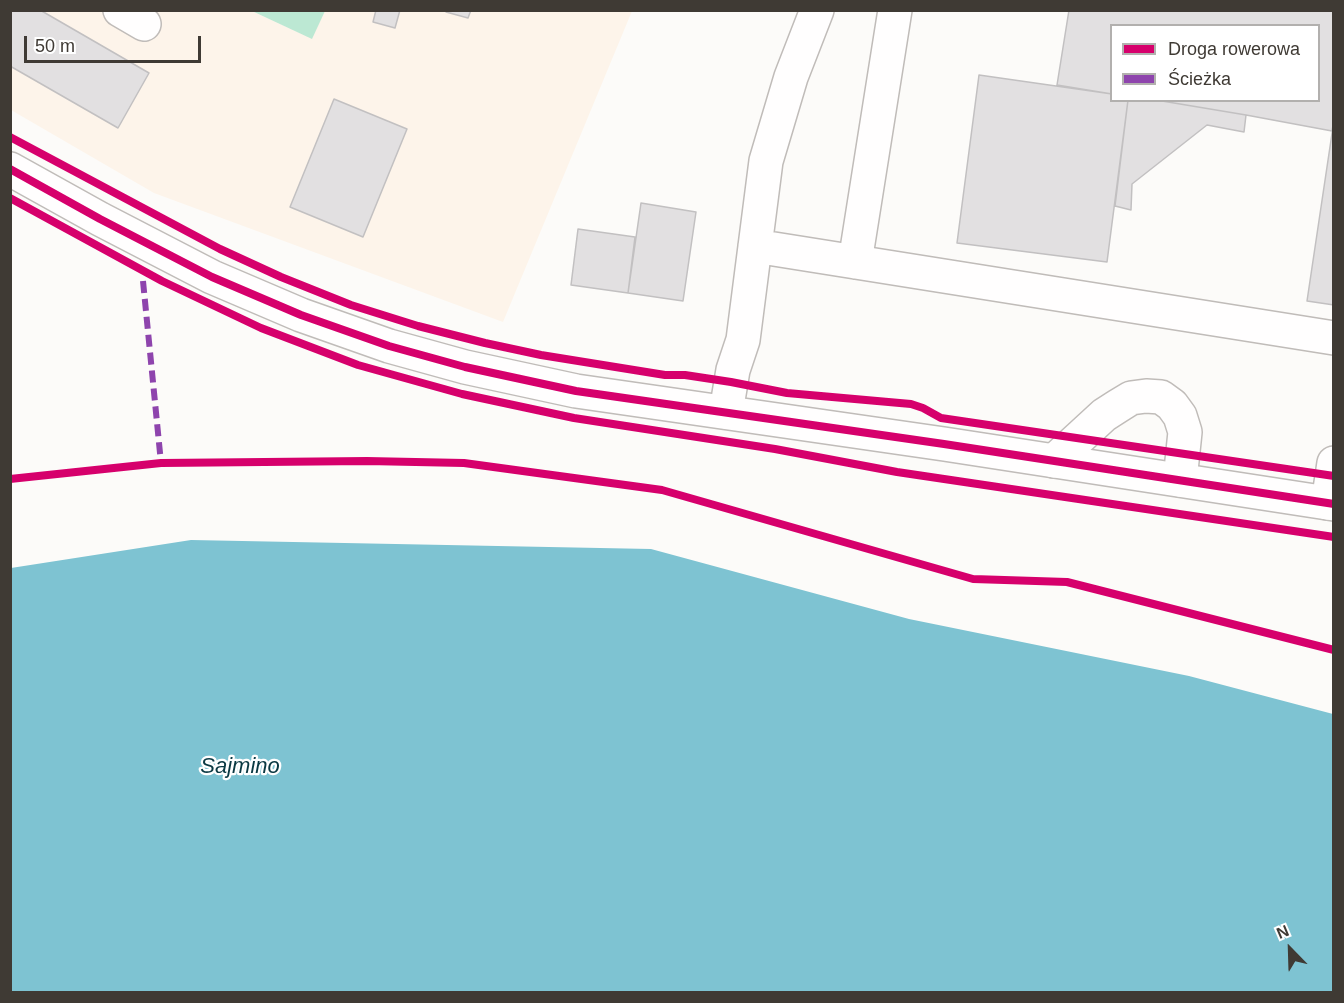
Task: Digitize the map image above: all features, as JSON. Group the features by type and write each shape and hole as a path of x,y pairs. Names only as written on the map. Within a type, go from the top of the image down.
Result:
{"main road":[{"path":"726,412 733,369 743,340 766,161 791,76 817,10"},
{"path":"855,262 896,10"},
{"path":"10,169 212,278 301,315 389,346 465,367 576,390 1331,503 1334,463"},
{"path":"755,246 1334,338"},
{"path":"1054,461 1104,415 1131,398 1161,397 1172,405 1180,416 1185,432 1180,480"}],"shaded area":[{"path":"11,11 252,11 311,38 325,11 632,11 503,322 154,193 11,110"}],"green space":[{"path":"252,11 325,11 312,39"}],"water":[{"name":"Sajmino","path":"191,540 651,549 909,619 1189,676 1333,714 1333,992 11,992 11,568"}],"building":[{"path":"10,10 40,10 149,73 118,128 10,66"},
{"path":"376,10 400,10 395,28 373,22"},
{"path":"447,10 471,10 468,18 446,12"},
{"path":"1069,10 1334,10 1334,120 1332,131 1168,102 1320,102 1320,24 1110,24 1110,94 1057,85"},
{"path":"979,75 1110,94 1110,102 1128,102 1107,262 957,243"},
{"path":"334,99 407,129 363,237 290,207"},
{"path":"1128,102 1168,102 1246,115 1244,132 1207,125 1132,184 1131,210 1115,206"},
{"path":"1334,120 1334,305 1307,301"},
{"path":"641,203 696,212 683,301 628,293"},
{"path":"578,229 635,237 628,293 571,285"}],"marked path":[{"path":"143,281 161,463"}],"cycle path":[{"path":"10,137 220,249 351,305 418,326 541,355 665,375 685,375 731,382 787,393 911,404 941,418 1334,476"},
{"path":"10,169 212,277 301,315 389,346 465,367 576,391 944,444 1334,504"},
{"path":"10,198 162,281 261,328 358,365 462,394 574,418 775,449 897,472 1334,537"},
{"path":"10,479 161,463 367,461 464,463 662,490 973,579 1067,582 1334,650"}]}
